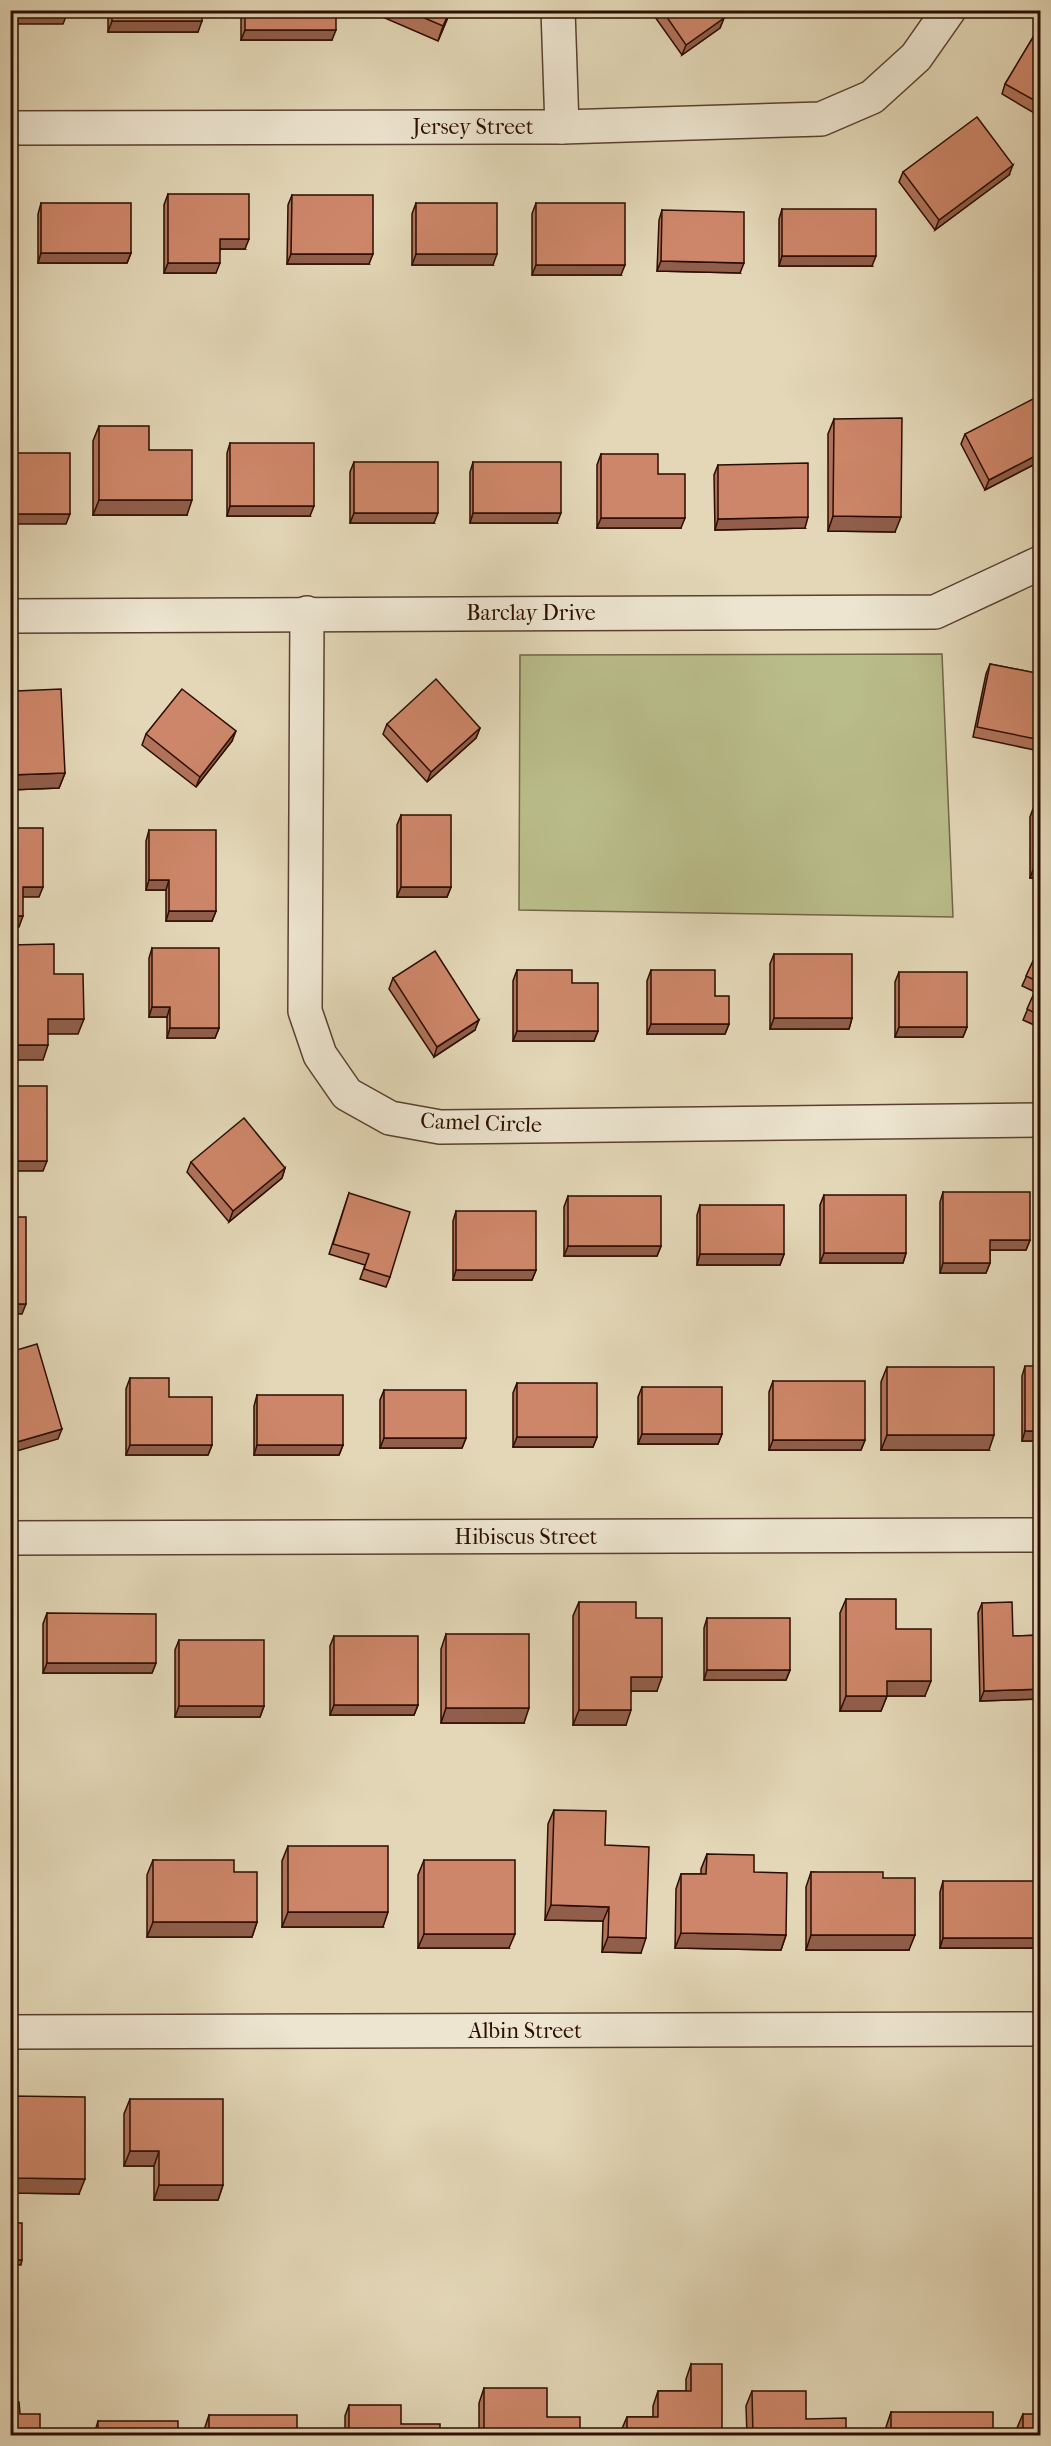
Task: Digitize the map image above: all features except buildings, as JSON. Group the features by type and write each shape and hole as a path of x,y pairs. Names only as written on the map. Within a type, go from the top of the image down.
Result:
{"street":[{"path":"558,10 562,127"},
{"name":"Jersey Street","path":"10,128 562,127 820,119 872,97 916,57 949,10"},
{"name":"Barclay Drive","path":"10,616 935,612 1041,563"},
{"name":"Camel Circle","path":"307,613 305,1011 320,1055 347,1094 390,1118 440,1127 1041,1120"},
{"name":"Hibiscus Street","path":"10,1538 1041,1535"},
{"name":"Albin Street","path":"10,2032 1041,2029"}],"green space":[{"path":"942,654 953,917 519,910 520,655"}]}
